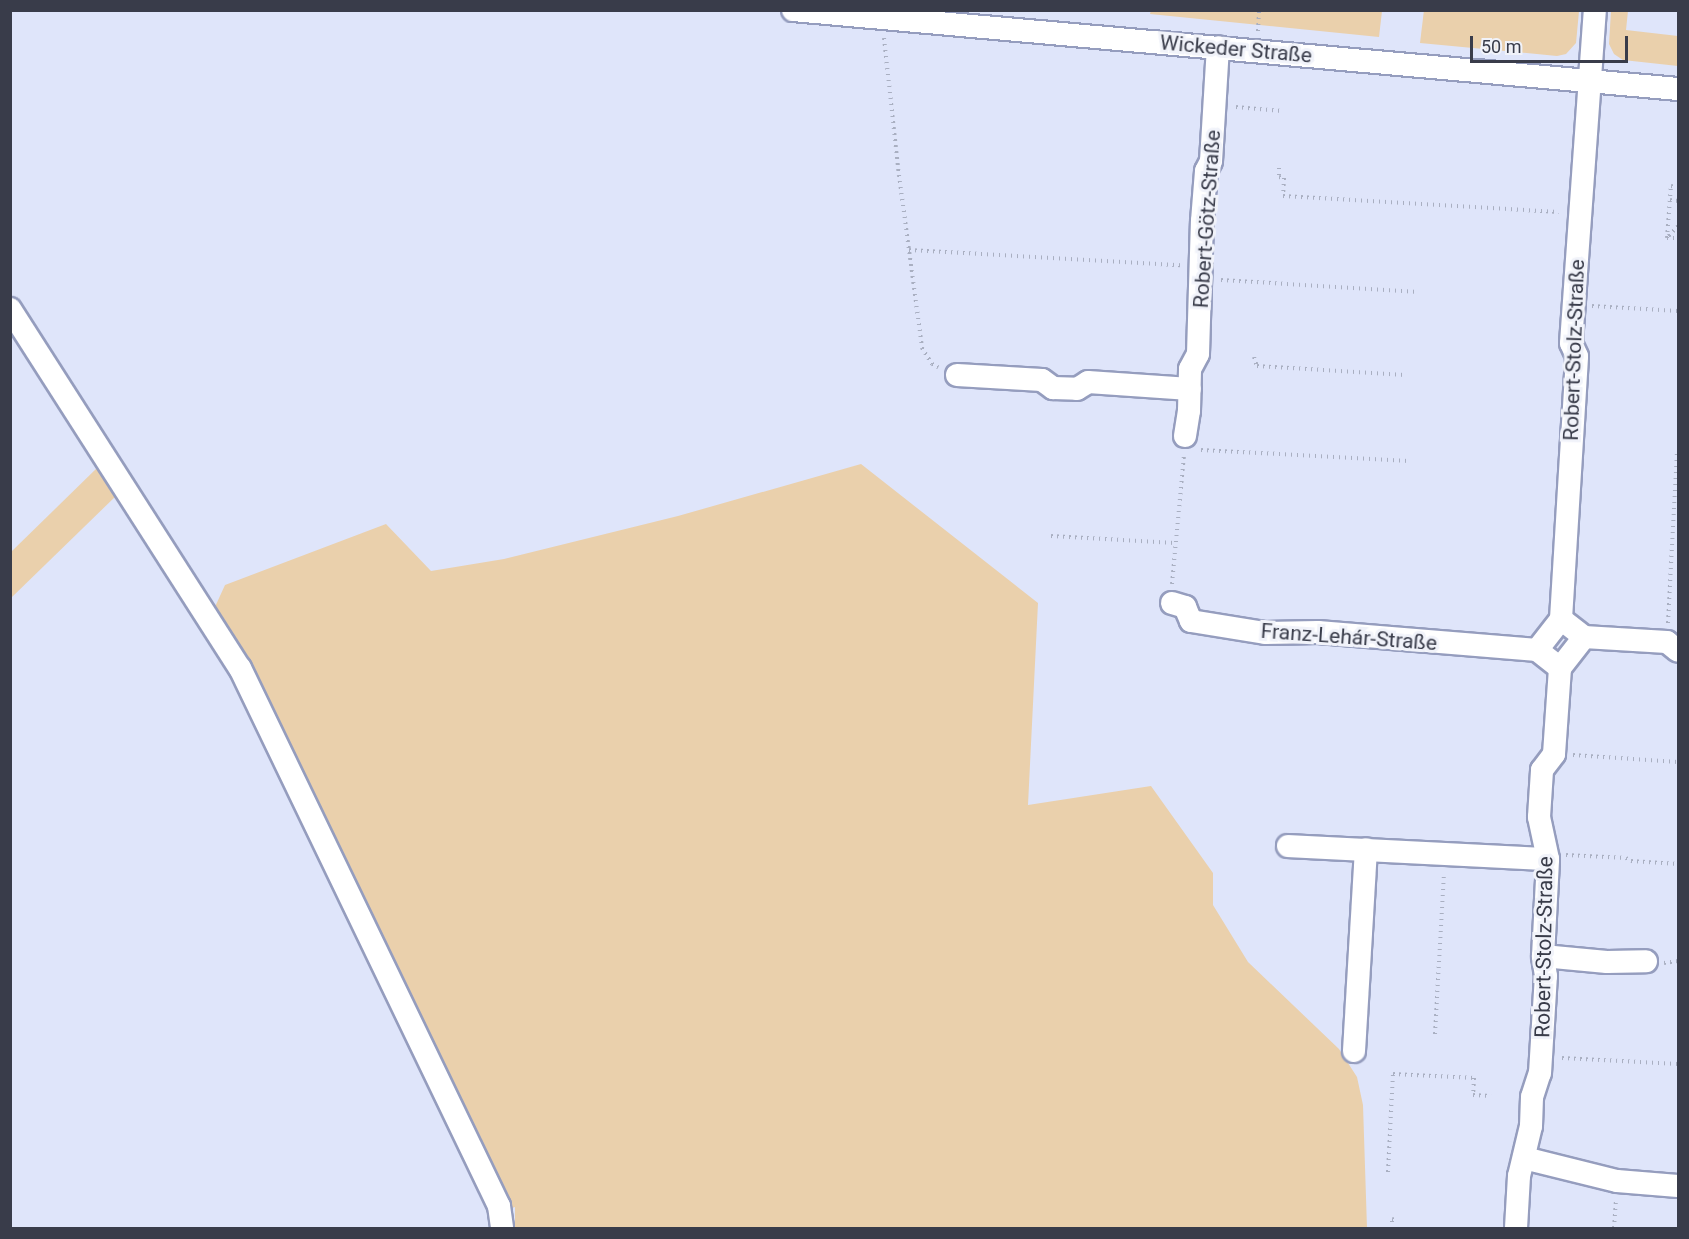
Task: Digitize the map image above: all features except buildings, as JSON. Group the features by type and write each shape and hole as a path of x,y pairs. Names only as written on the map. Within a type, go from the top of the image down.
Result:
{"street":[{"name":"Wickeder Straße","path":"793,10 1678,90"},
{"name":"Robert-Stolz-Straße","path":"1561,619 1577,356 1571,343 1595,10"},
{"name":"Robert-Götz-Straße","path":"1190,445 1190,369 1198,354 1206,171 1211,161 1218,47"},
{"path":"10,309 240,668 499,1206 502,1228"},
{"path":"957,375 1042,380 1053,388 1077,389 1088,382 1190,389"},
{"name":"Franz-Lehár-Straße","path":"1172,603 1185,607 1191,621 1265,633 1318,632 1537,650"},
{"path":"1584,637 1560,668 1537,650 1561,619 1584,637 1673,646"},
{"name":"Robert-Stolz-Straße","path":"1516,1228 1519,1176 1531,1126 1532,1097 1540,1073 1546,976 1543,956 1548,859 1539,817 1542,770 1554,754 1560,668"},
{"path":"1288,846 1445,852 1548,859"},
{"path":"1354,1052 1366,849"},
{"path":"1543,956 1607,962 1646,961"},
{"path":"1524,1158 1617,1181 1678,1186"}],"path":[{"path":"882,19 922,348 932,364 957,375"},
{"path":"1214,105 1282,111"},
{"path":"1279,168 1279,177 1284,178 1283,196 1579,214"},
{"path":"1667,238 1671,186 1678,187"},
{"path":"1670,200 1678,201"},
{"path":"1667,238 1678,226"},
{"path":"1667,238 1678,238"},
{"path":"909,250 1419,292"},
{"path":"1574,305 1678,311"},
{"path":"1254,357 1257,366 1405,375"},
{"path":"1172,603 1183,457 1190,445 1409,461"},
{"path":"1673,646 1677,450"},
{"path":"1051,536 1175,543"},
{"path":"1554,754 1678,762"},
{"path":"1435,1034 1445,852"},
{"path":"1548,859 1572,855 1678,864"},
{"path":"1541,1057 1678,1064"},
{"path":"1388,1172 1393,1074 1474,1078 1473,1095 1491,1096"},
{"path":"1614,1228 1617,1181"},
{"path":"1392,1228 1392,1219 1396,1220"}],"shaded area":[{"path":"1151,10 1382,11 1379,37 1150,14"},
{"path":"1424,10 1579,11 1576,43 1566,54 1557,56 1420,43"},
{"path":"1611,11 1628,11 1626,30 1678,36 1678,66 1623,60 1614,54 1609,44"},
{"path":"861,464 1038,603 1028,805 1151,786 1213,873 1213,905 1248,962 1339,1049 1357,1077 1363,1105 1367,1228 515,1228 515,1207 509,1209 209,620 225,585 386,524 431,571 504,559 678,516"},
{"path":"98,467 118,494 11,598 11,552"}]}
